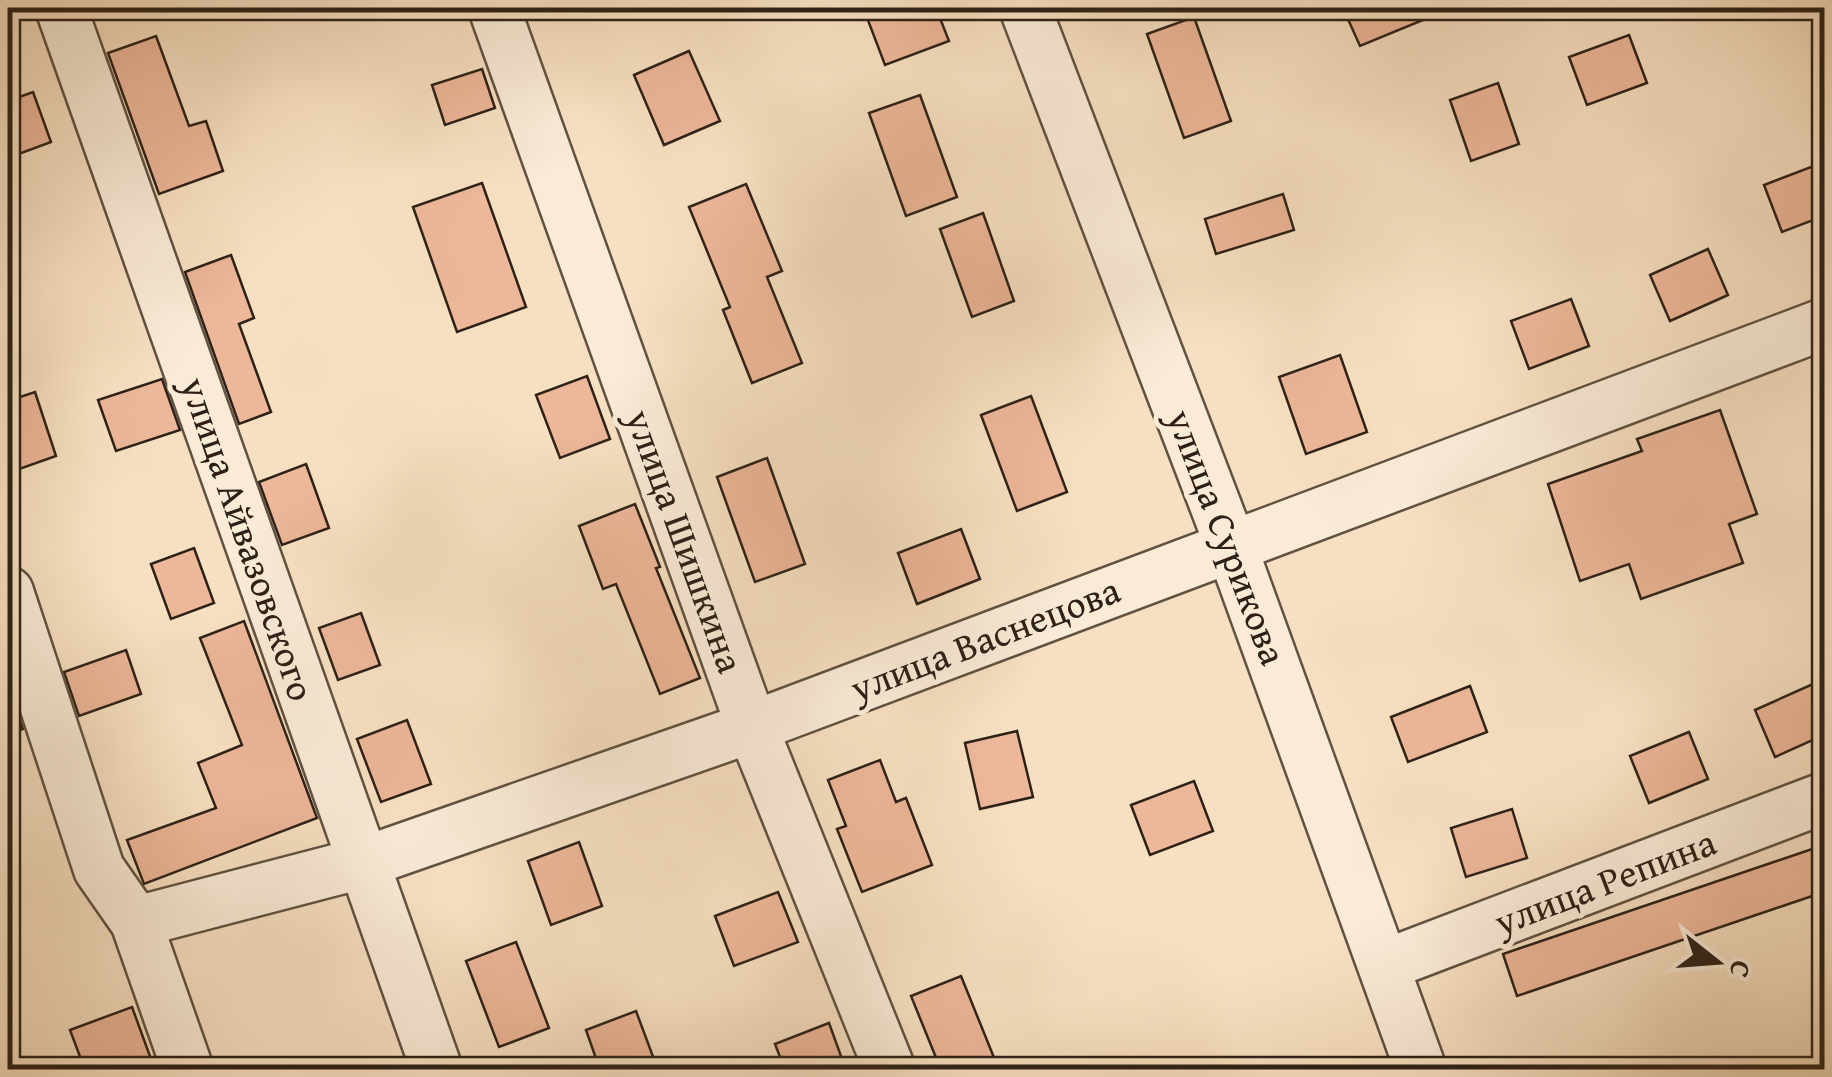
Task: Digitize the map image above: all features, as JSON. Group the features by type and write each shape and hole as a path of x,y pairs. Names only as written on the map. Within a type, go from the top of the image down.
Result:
{"street":[{"name":"улица Айвазовского","path":"61,8 437,1070"},
{"name":"улица Шишкина","path":"494,8 752,727 890,1070"},
{"name":"улица Сурикова","path":"1025,8 1231,546 1420,1070"},
{"name":"улица Васнецова","path":"136,922 362,863 752,727 1824,324"},
{"path":"8,592 99,869 136,922 188,1070"},
{"name":"улица Репина","path":"1385,966 1824,798"}],"building":[{"path":"885,8 936,8 949,41 885,65 866,15"},
{"path":"1343,8 1452,8 1360,46"},
{"path":"1194,17 1231,121 1184,138 1147,34"},
{"path":"1629,35 1647,83 1587,105 1569,57"},
{"path":"156,36 189,126 206,121 223,171 159,194 108,53"},
{"path":"689,51 720,121 664,145 634,75"},
{"path":"482,69 495,108 445,125 432,85"},
{"path":"1498,83 1519,144 1471,161 1450,100"},
{"path":"33,92 51,142 8,158 8,101"},
{"path":"920,95 957,197 906,216 869,113"},
{"path":"1824,162 1824,216 1782,232 1764,185"},
{"path":"482,183 526,307 457,332 413,207"},
{"path":"746,184 782,271 767,277 802,363 752,383 723,310 730,307 689,207"},
{"path":"1283,194 1294,230 1216,254 1205,219"},
{"path":"983,213 1014,301 972,317 940,229"},
{"path":"1708,249 1728,295 1670,321 1650,275"},
{"path":"231,255 254,318 239,324 271,412 239,424 185,272"},
{"path":"1571,299 1589,346 1529,369 1511,321"},
{"path":"1340,355 1367,432 1306,454 1279,377"},
{"path":"587,376 610,439 560,458 536,395"},
{"path":"162,379 180,430 116,451 98,400"},
{"path":"35,392 56,456 8,473 8,401"},
{"path":"1031,396 1067,492 1017,511 981,415"},
{"path":"1720,410 1757,514 1729,524 1743,563 1641,599 1629,564 1580,581 1548,484 1642,451 1637,439"},
{"path":"767,458 805,564 755,582 717,477"},
{"path":"306,464 329,528 282,545 259,482"},
{"path":"635,504 700,678 660,694 616,584 603,589 579,526"},
{"path":"961,529 980,579 917,604 898,553"},
{"path":"194,548 214,603 171,619 151,564"},
{"path":"361,613 380,665 338,680 319,628"},
{"path":"244,621 317,818 144,884 127,840 216,808 198,763 242,745 200,638"},
{"path":"126,650 141,694 79,716 64,672"},
{"path":"1813,684 1824,709 1824,735 1775,757 1755,710"},
{"path":"1470,686 1487,732 1408,762 1391,717"},
{"path":"8,692 23,729 8,734"},
{"path":"407,720 431,784 381,802 357,739"},
{"path":"1017,731 1033,797 980,809 965,743"},
{"path":"1689,732 1708,779 1649,803 1630,756"},
{"path":"880,760 896,802 906,798 932,865 862,892 837,829 846,826 828,780"},
{"path":"1194,781 1213,831 1150,855 1131,805"},
{"path":"1512,809 1527,858 1466,877 1451,828"},
{"path":"579,842 602,906 551,925 528,861"},
{"path":"1824,845 1824,892 1517,996 1503,954"},
{"path":"778,892 798,942 734,966 715,916"},
{"path":"516,942 549,1028 499,1047 466,961"},
{"path":"961,976 999,1070 941,1070 911,996"},
{"path":"132,1007 155,1070 85,1070 70,1030"},
{"path":"636,1011 658,1070 600,1070 586,1030"},
{"path":"829,1023 846,1070 785,1070 775,1044"}]}
